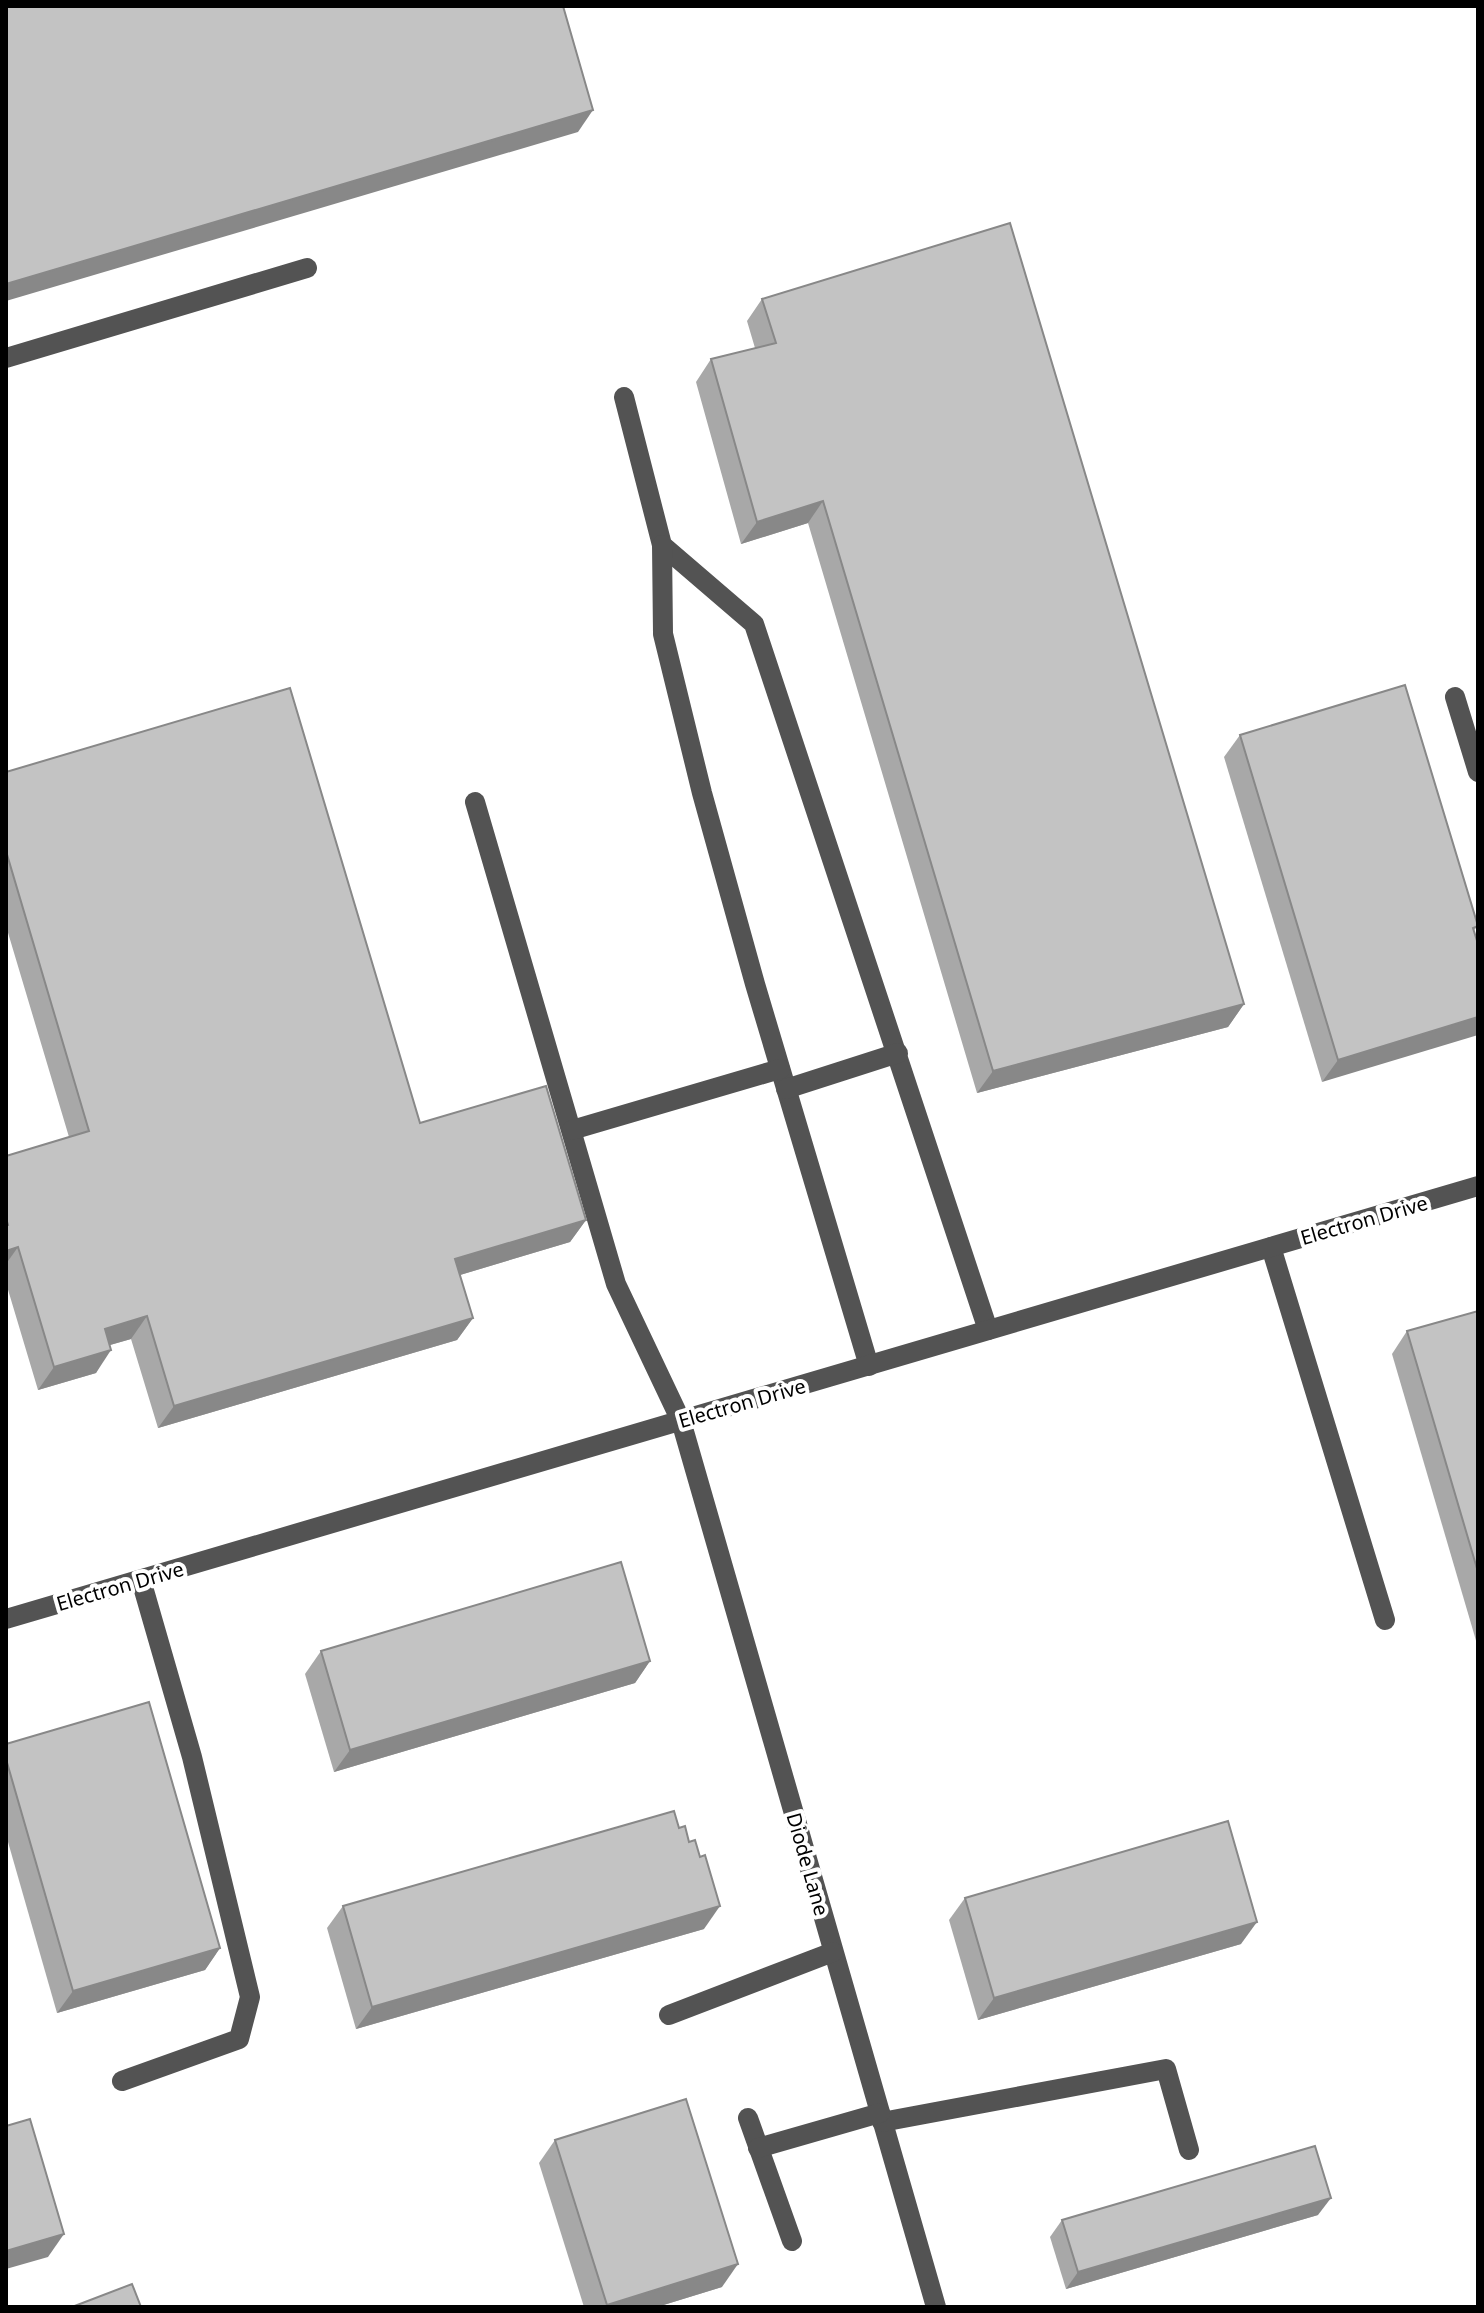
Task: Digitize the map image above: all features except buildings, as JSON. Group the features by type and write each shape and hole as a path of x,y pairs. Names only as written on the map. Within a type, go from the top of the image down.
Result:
{"street":[{"path":"6,358 307,268"},
{"path":"624,397 662,545 663,634 702,793 869,1366"},
{"path":"662,545 754,624 988,1330"},
{"path":"1455,697 1478,772"},
{"name":"Diode Lane","path":"475,802 616,1284 681,1421 936,2307"},
{"path":"572,1130 898,1053"},
{"name":"Electron Drive","path":"6,1619 1478,1186"},
{"path":"1271,1247 1385,1620"},
{"path":"122,2081 239,2039 250,1997 192,1757 141,1580"},
{"path":"669,2015 833,1952"},
{"path":"758,2148 881,2118 1166,2069 1189,2150"},
{"path":"748,2118 792,2241"}]}
